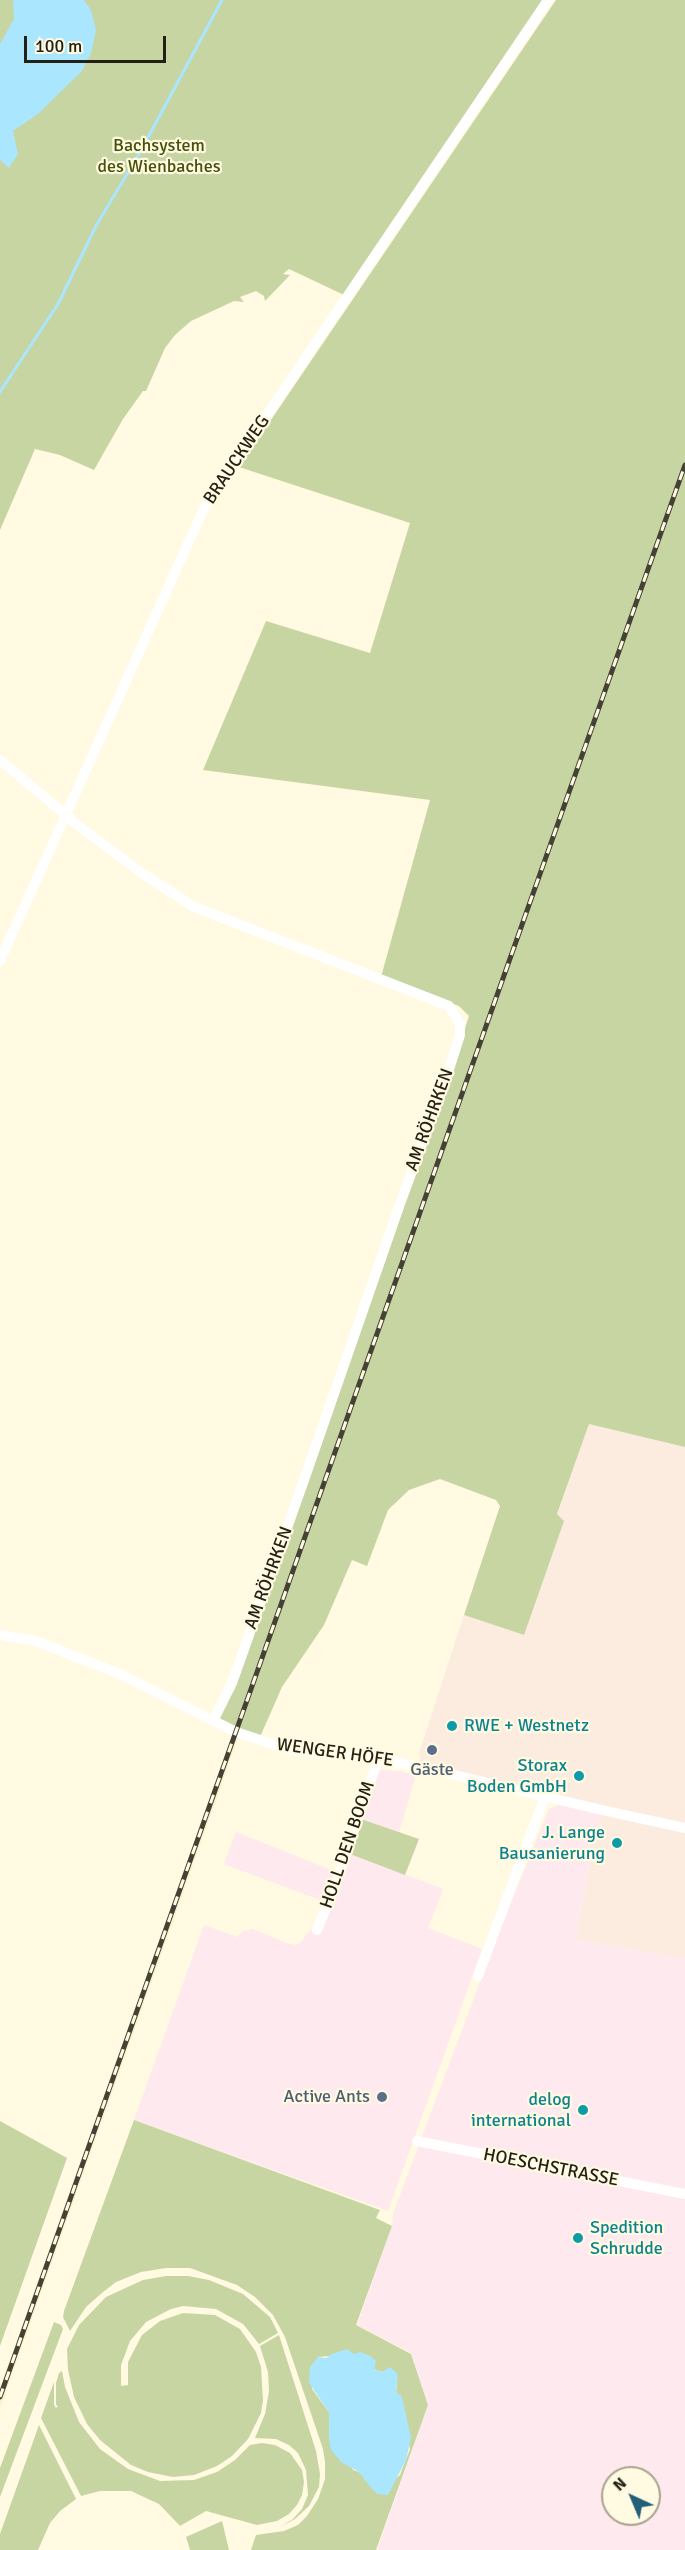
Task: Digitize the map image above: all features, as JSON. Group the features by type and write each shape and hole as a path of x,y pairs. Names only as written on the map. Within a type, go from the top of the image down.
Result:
{"street":[{"name":"BRAUCKWEG","path":"0,961 204,508 548,0"},
{"name":"AM RÖHRKEN","path":"0,760 66,816 139,871 192,906 449,1006 460,1024 460,1035 445,1082 401,1200 304,1480 232,1683 213,1721"},
{"name":"WENGER HÖFE","path":"0,1635 36,1641 101,1666 247,1737 290,1750 421,1767 685,1828"},
{"name":"HOLL DEN BOOM","path":"317,1930 337,1881 378,1760"},
{"path":"478,1976 545,1797"},
{"name":"HOESCHSTRASSE","path":"417,2140 685,2194"}],"shaded area":[{"path":"589,1424 685,1446 685,1959 575,1939 601,1810 421,1767 419,1753 464,1615 523,1635 557,1515"},
{"path":"232,1735 238,1738 0,2408 0,2388"},
{"path":"379,1770 400,1771 416,1775 399,1832 361,1819"},
{"path":"558,1805 600,1814 575,1939 685,1959 685,2550 377,2550 428,2405 411,2353 357,2325 392,2226 393,2214 492,1950 549,1809"},
{"path":"236,1832 334,1871 323,1901 224,1864"},
{"path":"350,1854 443,1889 428,1928 482,1949 388,2211 134,2120 204,1925 237,1937 243,1931 253,1929 286,1943 295,1945 300,1943 310,1930 317,1932"}],"green space":[{"name":"Bachsystem des Wienbaches","path":"0,0 543,0 344,295 289,269 283,274 290,275 265,301 264,296 256,291 240,297 244,302 234,301 191,321 175,335 165,348 146,391 143,391 123,419 94,470 60,455 35,449 0,530"},
{"path":"556,0 685,0 685,1447 589,1424 557,1514 564,1521 524,1635 464,1615 500,1506 496,1500 440,1479 409,1490 388,1510 367,1566 352,1560 324,1625 282,1687 260,1737 219,1719 469,1016 459,1006 381,977 430,800 203,770 266,621 370,653 410,523 239,467"},
{"path":"361,1819 419,1839 405,1875 350,1854"},
{"path":"134,2120 380,2210 376,2218 392,2226 356,2325 411,2354 428,2405 376,2550 251,2550 256,2535 284,2531 298,2525 318,2499 325,2479 323,2449 285,2337 273,2315 255,2297 237,2285 190,2268 166,2268 141,2272 116,2282 86,2307 70,2331 63,2317","holes":["354,2354 374,2369 382,2372 388,2369 397,2385 396,2391 410,2449 400,2475 378,2494 359,2472 353,2470 330,2420 329,2412 312,2389 318,2357"]},
{"path":"0,2121 67,2158 0,2346"},
{"path":"166,2276 188,2276 209,2280 243,2294 270,2317 278,2333 259,2344 243,2324 216,2309 183,2306 171,2309 146,2322 130,2341 121,2365 121,2386 128,2385 128,2362 142,2335 160,2321 183,2313 215,2315 240,2329 256,2352 261,2367 263,2400 261,2413 248,2439 232,2456 217,2466 194,2475 173,2477 148,2472 131,2465 100,2440 87,2424 74,2397 68,2370 67,2349 79,2325 106,2297 143,2280"},
{"path":"54,2322 61,2325 63,2329 0,2497 0,2468"},
{"path":"279,2335 316,2451 320,2474 319,2487 309,2506 295,2519 280,2527 293,2519 302,2509 308,2495 306,2470 298,2453 289,2445 276,2439 255,2438 265,2414 269,2391 268,2372 260,2346"},
{"path":"62,2371 65,2387 79,2422 100,2449 128,2469 160,2481 194,2480 217,2472 235,2460 250,2445 262,2443 275,2445 290,2453 302,2470 304,2482 302,2495 297,2505 289,2514 277,2521 257,2525 206,2511 180,2526 159,2504 131,2491 100,2491 81,2496 41,2418 54,2382 54,2405 56,2408 58,2406 56,2405 56,2383"},
{"path":"39,2425 76,2499 60,2511 50,2523 38,2550 0,2550 0,2534"},
{"path":"222,2521 229,2550 190,2550 186,2537"}],"water":[{"path":"13,0 84,0 91,10 96,30 91,53 82,71 38,114 13,131 18,154 9,168 0,160 0,44 14,19"},
{"path":"347,2349 354,2354 360,2352 370,2356 376,2361 374,2369 382,2372 390,2367 398,2374 396,2391 402,2397 411,2438 406,2460 388,2495 378,2494 359,2472 341,2462 331,2450 329,2412 309,2383 310,2367 318,2357 326,2358"}],"waterway":[{"path":"0,392 58,304 97,224 138,156 222,0"}],"railway":[{"path":"0,2397 685,465"}],"place":[{"name":"RWE + Westnetz","path":"452,1726"},
{"name":"Gäste","path":"432,1750"},
{"name":"Storax Boden GmbH","path":"579,1776"},
{"name":"J. Lange Bausanierung","path":"617,1843"},
{"name":"Active Ants","path":"382,2097"},
{"name":"delog international","path":"583,2110"},
{"name":"Spedition Schrudde","path":"578,2238"}]}
